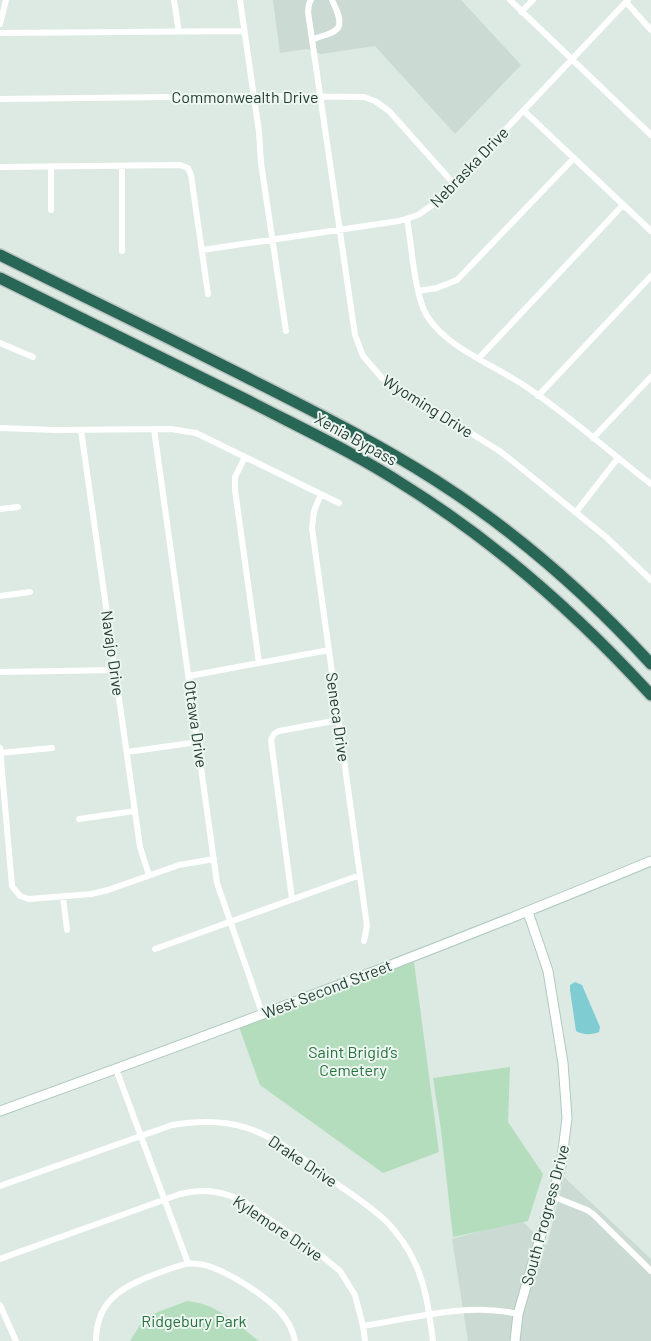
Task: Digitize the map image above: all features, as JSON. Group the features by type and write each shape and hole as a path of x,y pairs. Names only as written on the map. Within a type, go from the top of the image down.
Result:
{"highway":[{"path":"0,250 46,274 72,291"},
{"name":"Xenia Bypass","path":"0,255 346,427 436,481 492,520 546,562 608,619 651,664"},
{"name":"Xenia Bypass","path":"0,278 349,453 406,485 515,563 601,641 651,695"},
{"path":"0,282 134,344"}],"main road":[{"name":"West Second Street","path":"0,1111 116,1069 528,912 651,861"},
{"name":"South Progress Drive","path":"515,1341 518,1314 561,1166 566,1139 567,1118 566,1090 548,971 528,912"}],"street":[{"path":"0,24 6,0"},
{"path":"174,0 179,32"},
{"path":"240,0 259,132 261,163 286,331"},
{"name":"Wyoming Drive","path":"311,0 308,4 308,12 355,335 361,352 382,378 498,450 612,541 651,580"},
{"path":"313,39 334,33 338,28 340,22 332,0"},
{"path":"510,0 651,135"},
{"path":"521,12 532,0"},
{"path":"627,1 651,30"},
{"name":"Nebraska Drive","path":"202,250 407,219 429,209 627,1"},
{"path":"0,33 244,31"},
{"name":"Commonwealth Drive","path":"0,99 358,96 379,103 389,111 454,184"},
{"path":"524,111 651,231"},
{"path":"418,291 448,285 461,276 574,158"},
{"path":"0,167 180,165 188,168 191,175 208,294"},
{"path":"122,166 122,251"},
{"path":"51,167 51,210"},
{"path":"479,358 623,205"},
{"path":"407,219 418,291 426,314 436,328 447,338 538,396 650,481"},
{"path":"538,396 651,276"},
{"path":"0,343 33,357"},
{"path":"593,438 651,376"},
{"path":"0,428 81,430 177,429 196,434 339,503"},
{"name":"Ottawa Drive","path":"154,429 218,889 262,1013"},
{"name":"Navajo Drive","path":"81,430 140,846 149,875"},
{"path":"245,457 238,470 235,490 259,663"},
{"path":"576,512 618,458"},
{"name":"Seneca Drive","path":"321,494 314,511 312,528 367,926 364,941"},
{"path":"0,509 18,507"},
{"path":"0,596 30,592"},
{"path":"189,676 329,650"},
{"path":"0,672 115,670"},
{"path":"292,899 270,740 279,731 339,720"},
{"path":"127,752 198,742"},
{"path":"0,748 12,886 17,894 29,899 100,892 179,865 214,859"},
{"path":"0,753 52,748"},
{"path":"78,819 135,811"},
{"path":"155,949 360,875"},
{"path":"63,897 66,930"},
{"path":"116,1069 188,1264"},
{"name":"Drake Drive","path":"0,1186 172,1125 207,1122 231,1124 245,1128 280,1144 371,1209 388,1224 406,1246 418,1268 425,1291 433,1341"},
{"name":"Kylemore Drive","path":"0,1259 188,1192 209,1190 228,1194 246,1203 340,1272 355,1295 365,1341"},
{"path":"552,1196 594,1214 651,1271"},
{"path":"96,1341 100,1317 108,1303 117,1293 132,1283 188,1264 198,1263 228,1273 267,1301 286,1319 295,1341"},
{"path":"0,1305 16,1341"},
{"path":"363,1326 429,1315 482,1309 518,1314"}],"shaded area":[{"path":"273,0 461,0 521,65 455,134 375,46 321,54 307,49 280,53"},
{"path":"564,1177 651,1259 651,1341 468,1341 452,1239 521,1220 547,1245"}],"green space":[{"name":"Saint Brigid’s Cemetery","path":"414,962 439,1152 383,1173 260,1085 239,1027"},
{"path":"510,1067 508,1122 543,1174 528,1221 453,1237 433,1078"},
{"name":"Ridgebury Park","path":"187,1301 208,1306 226,1315 259,1341 130,1341 145,1317"}],"water":[{"path":"575,982 582,985 600,1027 599,1032 588,1034 576,1031 570,990 570,985"}]}
